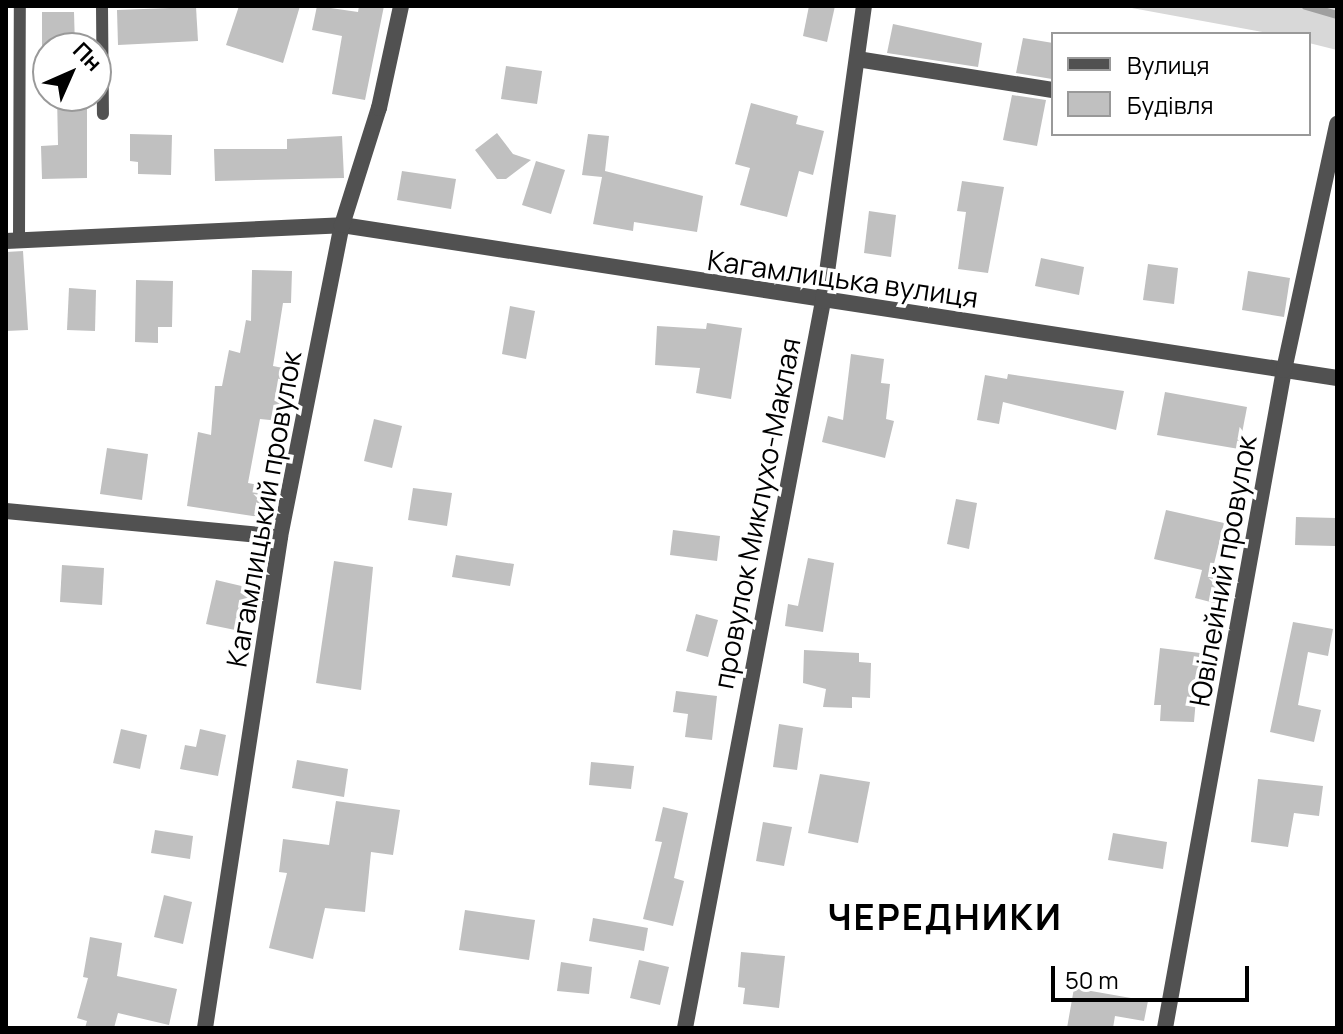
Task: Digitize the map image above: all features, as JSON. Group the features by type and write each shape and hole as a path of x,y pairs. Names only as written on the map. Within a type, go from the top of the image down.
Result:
{"street":[{"name":"Кагамлицький провулок","path":"205,1028 280,537 342,225 379,108 401,6"},
{"name":"провулок Миклухо-Маклая","path":"685,1028 823,301 864,6"},
{"path":"857,59 1051,90"},
{"name":"Ювілейний провулок","path":"1165,1028 1284,370 1337,124"},
{"name":"Кагамлицька вулиця","path":"13,240 342,225 1337,378"},
{"path":"6,511 280,537"}],"lane":[{"path":"13,240 20,6"},
{"path":"102,6 103,114"}],"shaded area":[{"path":"1121,6 1337,6 1337,50 1311,44 1311,32 1263,32"}],"building":[{"path":"239,6 300,6 283,63 226,45"},
{"path":"317,6 358,12 359,6 384,6 365,100 332,94 342,36 312,30"},
{"path":"809,6 835,6 827,42 803,36"},
{"path":"196,7 198,41 118,45 117,10"},
{"path":"42,12 74,12 75,32 42,32"},
{"path":"893,24 982,43 978,67 887,53"},
{"path":"1023,38 1051,43 1051,79 1016,73"},
{"path":"506,66 542,71 537,104 501,99"},
{"path":"1012,95 1046,100 1037,146 1003,140"},
{"path":"751,103 798,116 796,124 824,131 813,175 799,171 787,217 740,205 750,168 735,164"},
{"path":"57,112 87,112 87,178 42,179 41,146 58,145"},
{"path":"497,133 513,154 531,160 506,179 497,179 475,150"},
{"path":"130,134 172,135 171,175 138,174 138,162 130,161"},
{"path":"588,134 609,136 605,171 703,196 697,232 634,222 633,231 593,224 602,177 582,175"},
{"path":"342,136 344,178 215,181 214,149 287,149 287,139"},
{"path":"536,161 565,170 551,214 522,205"},
{"path":"402,171 456,179 451,209 397,200"},
{"path":"962,181 1004,187 988,273 958,269 966,212 957,211"},
{"path":"869,211 896,215 891,257 864,253"},
{"path":"23,251 28,330 6,331 6,252"},
{"path":"1041,258 1084,267 1079,295 1035,286"},
{"path":"1148,264 1178,268 1174,304 1143,300"},
{"path":"252,270 292,271 291,303 283,303 273,366 288,369 280,421 260,419 248,483 270,487 265,518 187,506 198,432 211,435 215,386 222,386 229,350 240,353 246,320 251,321"},
{"path":"1248,271 1290,278 1284,317 1242,310"},
{"path":"136,280 173,281 172,327 158,327 158,343 135,342"},
{"path":"69,288 96,290 95,331 67,330"},
{"path":"510,306 535,311 526,359 502,354"},
{"path":"707,323 742,328 731,399 696,393 700,368 655,365 657,326 706,329"},
{"path":"851,354 884,359 881,383 890,384 886,419 894,421 885,458 822,442 828,416 843,420"},
{"path":"1008,374 1124,391 1116,430 1003,402 999,424 977,420 985,375 1007,379"},
{"path":"1165,392 1247,407 1239,449 1157,435"},
{"path":"374,419 402,426 392,468 364,461"},
{"path":"107,448 148,454 142,500 100,494"},
{"path":"413,488 452,493 447,526 408,520"},
{"path":"956,499 977,503 969,549 947,544"},
{"path":"1166,510 1224,523 1213,568 1230,572 1222,605 1195,598 1202,570 1154,559"},
{"path":"1296,517 1336,518 1335,546 1295,545"},
{"path":"673,530 720,536 717,561 670,555"},
{"path":"456,555 514,564 510,586 452,577"},
{"path":"808,558 834,563 823,632 785,626 788,604 798,606"},
{"path":"334,561 373,567 361,690 316,683"},
{"path":"62,565 104,568 102,605 60,602"},
{"path":"216,580 250,588 240,631 206,624"},
{"path":"696,614 718,620 708,657 686,651"},
{"path":"1293,622 1333,629 1328,656 1308,652 1298,705 1321,710 1314,742 1270,732"},
{"path":"1160,648 1200,653 1194,722 1160,721 1161,705 1154,705"},
{"path":"804,650 859,653 859,662 871,663 870,698 852,697 852,708 823,707 826,689 803,683"},
{"path":"676,691 717,696 712,740 685,737 688,714 673,712"},
{"path":"779,724 803,728 797,770 773,767"},
{"path":"121,729 147,735 140,769 113,763"},
{"path":"200,729 226,735 218,776 180,769 185,745 196,747"},
{"path":"297,760 348,769 344,797 292,788"},
{"path":"591,762 634,766 631,789 589,785"},
{"path":"820,774 870,782 858,843 808,833"},
{"path":"1258,779 1323,786 1319,816 1294,813 1288,847 1251,842"},
{"path":"336,801 400,810 393,855 371,852 365,912 325,908 313,959 269,948 287,873 279,872 283,839 329,845"},
{"path":"663,807 688,813 674,878 684,881 673,926 643,919 662,842 655,841"},
{"path":"763,822 792,827 784,866 756,861"},
{"path":"155,830 193,836 190,859 151,853"},
{"path":"1113,833 1167,842 1163,869 1108,860"},
{"path":"164,895 192,902 183,944 154,937"},
{"path":"465,910 535,920 529,960 459,950"},
{"path":"593,918 648,928 644,951 589,941"},
{"path":"90,937 122,943 117,976 177,989 169,1025 118,1013 114,1028 85,1028 87,1021 77,1018 88,978 83,977"},
{"path":"741,952 785,956 779,1008 743,1004 745,988 738,987"},
{"path":"639,960 669,967 660,1005 630,998"},
{"path":"561,962 592,967 589,994 557,991"},
{"path":"1074,988 1148,1001 1144,1021 1115,1016 1113,1028 1067,1028"}],"waterway":[{"path":"1306,6 1337,15"}],"district":[{"name":"ЧЕРЕДНИКИ","path":"945,917"}]}
